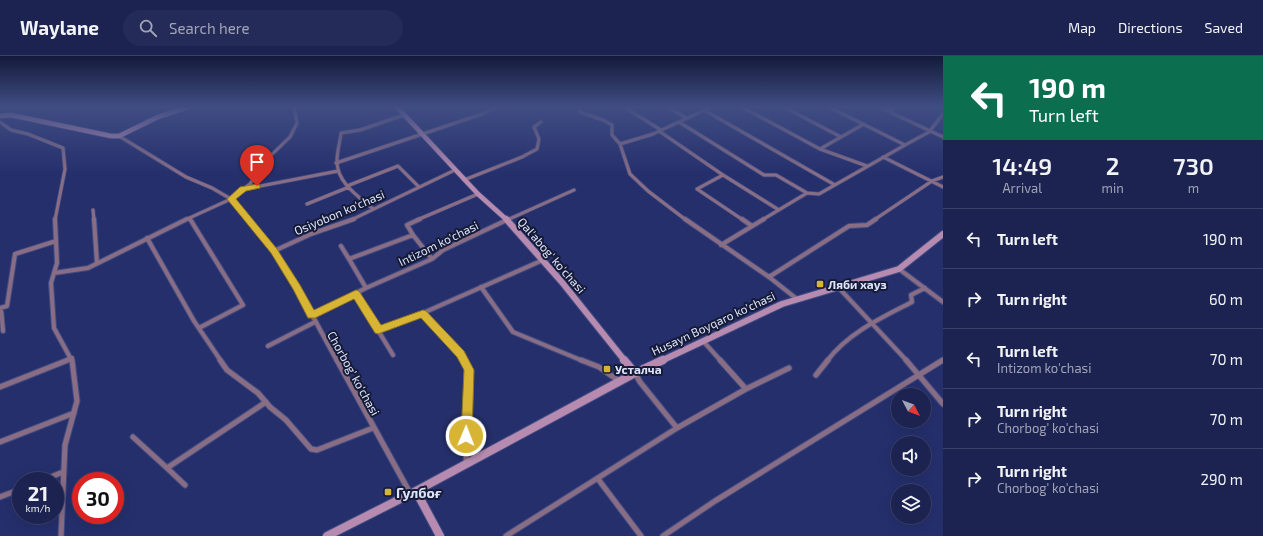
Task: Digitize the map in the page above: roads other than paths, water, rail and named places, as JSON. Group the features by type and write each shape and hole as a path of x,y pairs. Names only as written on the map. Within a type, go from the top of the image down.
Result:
{"street":[{"path":"10,129 28,134 63,148 65,169 55,217 57,263 51,283 54,328 72,358 77,401 65,445 63,472"},
{"path":"78,129 111,136 119,136 133,129"},
{"path":"54,273 88,268 147,238 231,199 250,184 264,162 290,137 294,129"},
{"path":"362,129 341,133 336,163 344,183 373,209"},
{"name":"Qal'abog' ko'chasi","path":"417,129 464,180 508,221 543,260 635,373 640,382 677,428"},
{"path":"336,163 438,129"},
{"path":"464,180 522,157 536,149 540,139 535,129"},
{"path":"612,129 612,135 620,144 630,174 648,191 721,245 769,277 797,299"},
{"path":"620,144 663,129"},
{"path":"691,129 764,175 776,175 807,193 819,194 905,144 929,132 931,129"},
{"path":"738,129 835,185"},
{"path":"784,129 820,149 867,166"},
{"path":"829,129 842,136"},
{"path":"820,149 854,129"},
{"path":"875,129 905,144"},
{"path":"924,129 943,138"},
{"path":"660,131 723,175 779,210"},
{"path":"119,136 186,177 212,188 231,199"},
{"path":"883,157 943,187"},
{"path":"307,204 398,166 418,187"},
{"name":"Osiyobon ko'chasi","path":"274,251 311,234 359,217 455,170"},
{"path":"243,189 338,171"},
{"path":"723,175 697,189 752,226"},
{"path":"769,277 849,226 867,225 932,181 943,177"},
{"name":"Intizom ko'chasi","path":"312,315 366,288 432,259 443,250 574,190"},
{"path":"721,245 807,193"},
{"path":"432,259 407,226 478,194"},
{"name":"Сhorbog' ko'chasi","path":"231,199 274,251 297,287 373,428 413,492"},
{"path":"94,210 97,263"},
{"path":"189,218 243,305 199,328"},
{"name":"Husayn Boyqaro ko'chasi","path":"327,536 413,492 635,373 782,304 899,269 943,234"},
{"path":"349,259 413,235"},
{"path":"147,238 199,328 227,370 258,393 286,420 311,449 317,450 373,428"},
{"path":"2,331 0,308 7,306 15,254 56,241"},
{"path":"341,246 366,288"},
{"path":"378,330 423,314 543,260"},
{"path":"899,269 943,302"},
{"path":"481,287 513,332 599,367 619,382"},
{"path":"838,287 873,322 920,375 943,404"},
{"path":"816,375 837,347 873,322 912,302 911,296 925,288"},
{"path":"356,294 393,354"},
{"path":"423,314 460,354 469,370 466,463"},
{"path":"268,346 315,322"},
{"path":"703,341 746,389"},
{"path":"0,387 72,358"},
{"path":"663,536 715,501 943,360"},
{"path":"506,536 677,428 746,389 789,368"},
{"path":"167,468 266,402"},
{"path":"0,442 74,413"},
{"path":"134,437 185,485"},
{"path":"598,479 641,536"},
{"path":"0,497 12,492"},
{"path":"413,492 440,536"},
{"path":"61,536 62,524"}],"place":[{"name":"Ляби хауз","path":"820,284"},
{"name":"Усталча","path":"607,369"},
{"name":"Гулбоғ","path":"388,492"}]}
